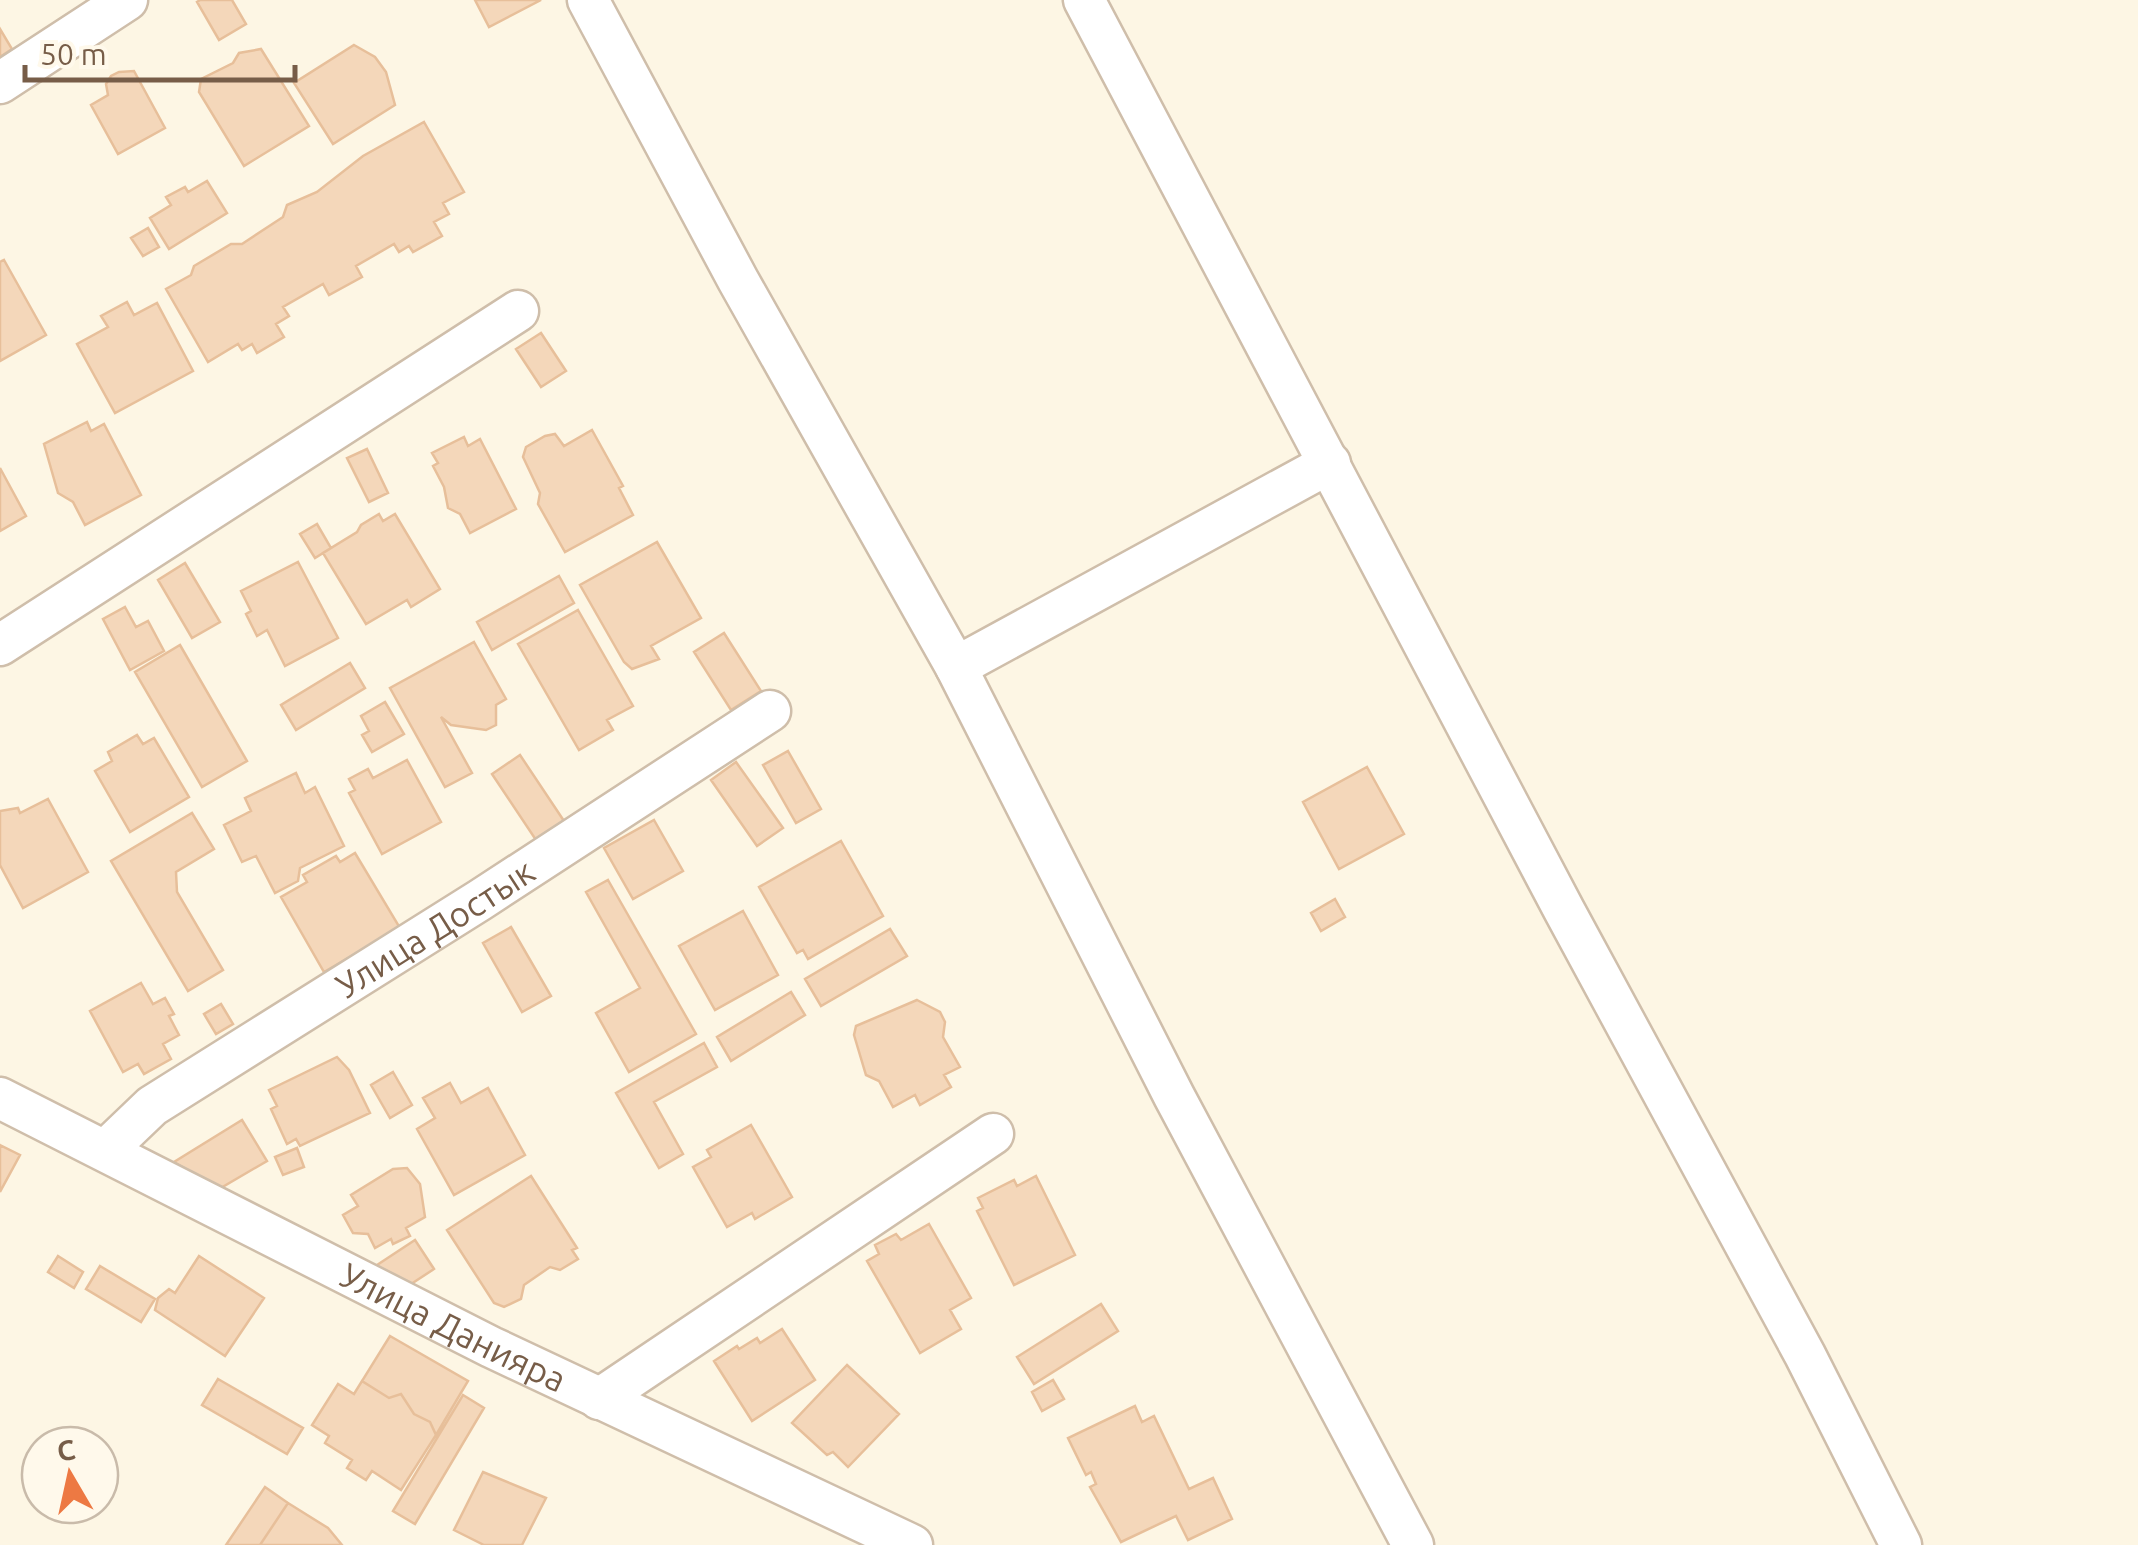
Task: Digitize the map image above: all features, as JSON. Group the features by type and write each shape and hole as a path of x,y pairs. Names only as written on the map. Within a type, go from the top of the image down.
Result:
{"street":[{"path":"0,83 127,0"},
{"path":"588,0 738,280 956,667 1174,1096 1413,1545"},
{"path":"1084,0 1564,910 1805,1355 1901,1545"},
{"path":"0,645 518,311"},
{"path":"956,667 1330,463"},
{"name":"Улица Достык","path":"106,1150 152,1106 480,900 770,711"},
{"name":"Улица Данияра","path":"0,1098 491,1348 912,1545"},
{"path":"598,1399 993,1134"}],"building":[{"path":"232,0 246,24 219,40 197,2"},
{"path":"475,0 541,0 489,27"},
{"path":"0,29 12,49 0,57"},
{"path":"354,45 375,57 386,72 395,105 333,144 294,83"},
{"path":"261,49 309,126 244,166 199,92 201,79 233,63 239,53"},
{"path":"134,71 165,128 118,154 91,105 108,95 106,84 111,76"},
{"path":"424,122 464,192 443,203 449,214 434,222 442,236 413,252 409,246 399,252 394,244 356,266 362,277 329,295 323,284 283,307 289,316 276,324 284,337 257,353 252,344 242,350 238,344 208,362 166,289 191,275 194,266 231,244 242,244 283,217 287,205 317,192 363,156"},
{"path":"207,181 227,213 169,249 150,218 171,205 166,197 185,187 188,192"},
{"path":"148,228 159,247 143,256 131,238"},
{"path":"4,260 46,335 0,361 0,262"},
{"path":"127,302 134,315 157,303 193,371 115,413 77,344 108,327 101,316"},
{"path":"541,333 566,371 541,387 516,349"},
{"path":"87,422 91,431 104,424 141,495 85,525 73,502 58,493 44,444"},
{"path":"592,430 623,486 619,488 633,515 565,552 538,504 540,493 523,457 526,447 545,436 555,434 564,446"},
{"path":"464,437 468,446 480,439 516,509 470,533 460,514 448,508 432,453"},
{"path":"367,449 388,493 369,502 347,458"},
{"path":"0,468 26,516 0,531"},
{"path":"379,514 383,521 395,514 440,589 411,607 407,600 366,624 323,553"},
{"path":"317,524 331,548 315,558 300,534"},
{"path":"657,542 701,618 651,646 659,659 632,669 624,662 580,585"},
{"path":"298,562 338,638 285,666 267,630 257,636 241,591"},
{"path":"185,563 220,622 192,638 158,580"},
{"path":"559,576 574,603 492,650 477,622"},
{"path":"125,607 136,627 148,621 164,651 130,670 103,619"},
{"path":"578,610 633,706 607,720 613,730 579,750 518,644"},
{"path":"724,633 761,691 731,710 694,652"},
{"path":"474,642 506,699 496,705 496,725 486,730 451,725 441,717 472,773 445,787 390,688"},
{"path":"180,645 247,761 202,787 135,672"},
{"path":"350,663 365,688 296,730 281,705"},
{"path":"385,702 404,734 372,752 362,735 369,731 361,716"},
{"path":"137,735 143,744 154,738 189,797 130,832 95,771 112,761 108,752"},
{"path":"788,751 821,809 796,823 763,765"},
{"path":"520,755 564,821 536,840 492,774"},
{"path":"407,760 441,822 382,854 349,793 355,790 349,779 368,769 373,778"},
{"path":"736,762 783,828 757,846 711,780"},
{"path":"1367,767 1404,834 1339,869 1303,802"},
{"path":"296,773 305,793 315,787 344,846 300,868 298,881 275,893 256,856 242,862 224,825 251,811 245,798"},
{"path":"48,799 88,872 23,908 0,865 0,811 18,808 20,813"},
{"path":"192,813 214,849 176,872 177,892 223,970 188,991 111,861"},
{"path":"654,820 683,871 633,899 604,848"},
{"path":"841,841 883,916 808,959 803,950 797,953 759,887"},
{"path":"355,853 400,928 324,972 281,897 307,882 303,875 336,856 340,862"},
{"path":"608,880 696,1034 629,1072 596,1013 640,988 586,892"},
{"path":"1335,899 1345,917 1321,931 1311,913"},
{"path":"743,911 778,975 715,1010 679,946"},
{"path":"511,927 551,996 522,1012 483,943"},
{"path":"890,929 907,956 821,1006 805,979"},
{"path":"141,983 153,1004 165,998 179,1035 163,1044 171,1059 144,1074 138,1064 123,1072 90,1011"},
{"path":"791,992 805,1015 731,1061 717,1037"},
{"path":"917,1000 940,1012 945,1022 943,1037 960,1067 944,1075 951,1087 920,1105 915,1095 893,1107 879,1081 866,1075 854,1035 856,1026"},
{"path":"221,1004 233,1024 216,1034 204,1014"},
{"path":"704,1043 717,1067 654,1102 683,1154 659,1168 616,1093"},
{"path":"337,1057 349,1070 370,1113 300,1146 296,1139 287,1144 271,1109 277,1106 269,1090"},
{"path":"393,1072 412,1105 390,1118 371,1085"},
{"path":"450,1083 461,1103 488,1088 525,1155 454,1195 417,1129 435,1118 423,1098"},
{"path":"242,1120 267,1161 219,1189 174,1162"},
{"path":"751,1125 792,1197 755,1219 752,1213 727,1227 693,1167 711,1157 707,1150"},
{"path":"0,1145 20,1155 0,1192"},
{"path":"297,1148 304,1167 283,1175 275,1157"},
{"path":"407,1168 420,1184 425,1217 406,1228 410,1236 393,1244 391,1239 375,1248 368,1234 353,1233 343,1215 358,1206 351,1195 393,1169"},
{"path":"531,1176 577,1248 572,1250 578,1259 560,1270 550,1267 524,1285 521,1299 504,1307 494,1303 447,1230"},
{"path":"1036,1176 1075,1255 1014,1285 977,1211 983,1208 978,1198 1014,1180 1017,1186"},
{"path":"929,1224 971,1298 950,1310 961,1329 920,1353 867,1261 879,1254 875,1245 896,1234 901,1240"},
{"path":"415,1240 434,1269 405,1288 374,1267"},
{"path":"58,1256 83,1272 74,1288 48,1272"},
{"path":"199,1256 264,1298 225,1356 155,1310 158,1298 169,1289 175,1293"},
{"path":"100,1266 155,1299 141,1322 86,1289"},
{"path":"1101,1304 1118,1331 1034,1384 1017,1357"},
{"path":"782,1329 815,1380 752,1421 714,1361 737,1346 739,1349 757,1338 760,1343"},
{"path":"390,1336 468,1381 436,1435 430,1422 414,1414 401,1394 389,1398 362,1381"},
{"path":"847,1365 899,1414 848,1467 833,1452 827,1455 792,1423"},
{"path":"218,1379 303,1428 287,1454 202,1405"},
{"path":"1053,1380 1064,1399 1042,1411 1032,1392"},
{"path":"362,1381 389,1398 401,1394 414,1414 430,1422 436,1435 401,1490 372,1471 366,1480 347,1468 352,1460 325,1443 329,1436 312,1425 338,1384 354,1394"},
{"path":"463,1395 484,1408 415,1524 393,1511"},
{"path":"1135,1406 1142,1422 1154,1416 1189,1489 1213,1478 1232,1519 1188,1540 1176,1516 1121,1542 1090,1487 1096,1484 1091,1472 1086,1475 1068,1438"},
{"path":"483,1472 546,1498 522,1545 484,1545 454,1530"},
{"path":"265,1487 288,1503 260,1545 226,1545"},
{"path":"288,1503 328,1528 342,1545 260,1545"}]}
